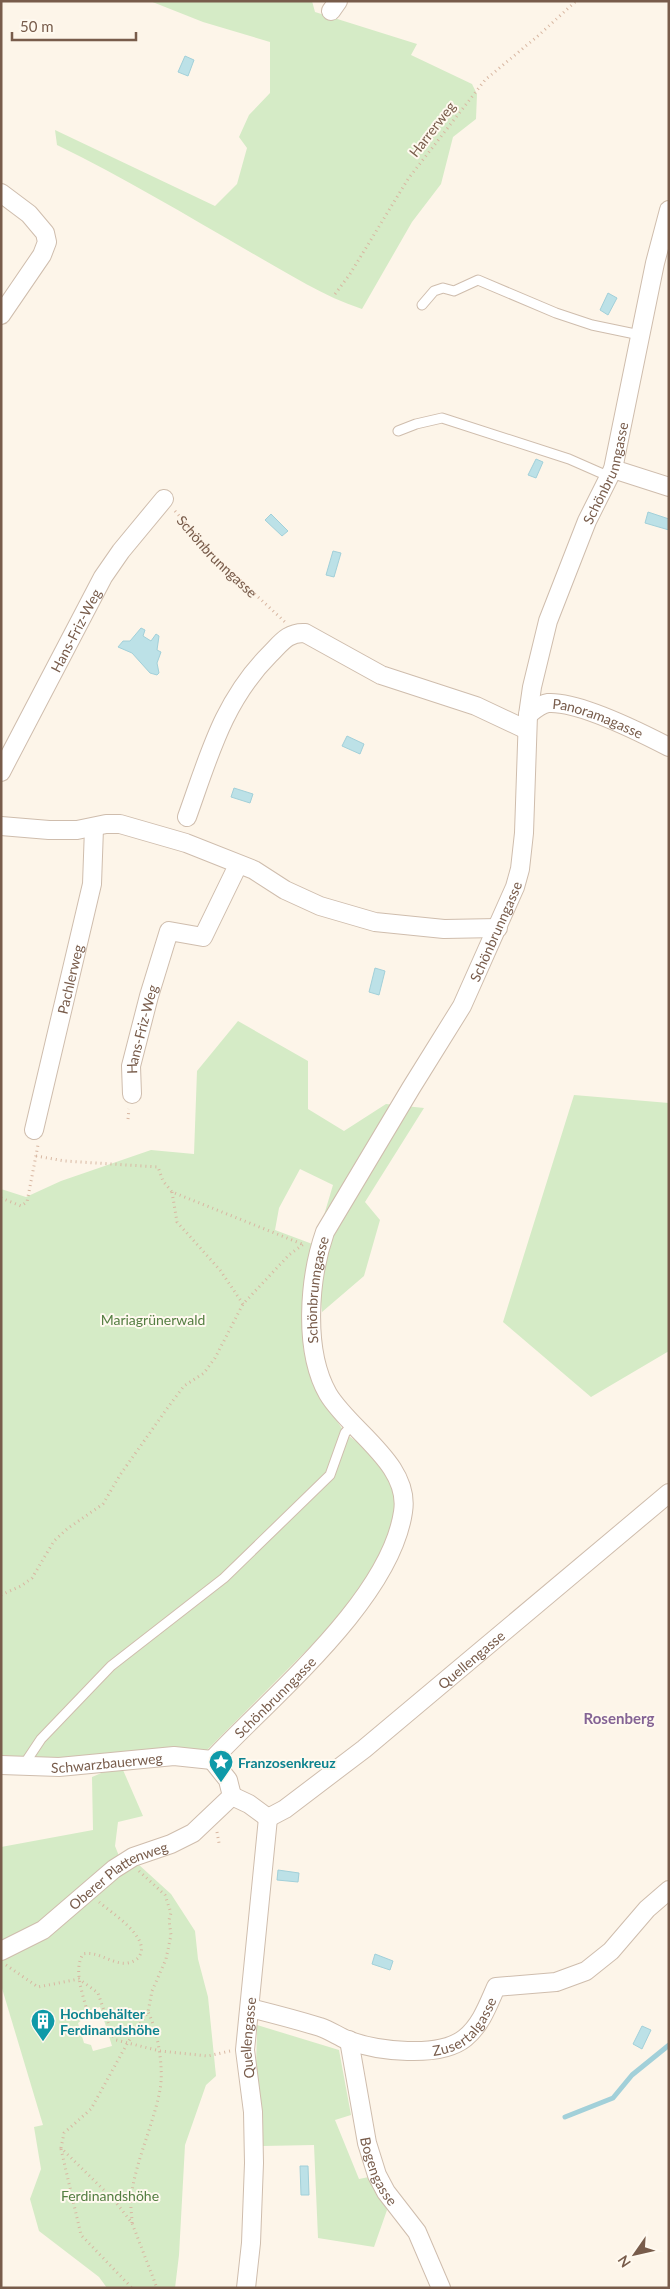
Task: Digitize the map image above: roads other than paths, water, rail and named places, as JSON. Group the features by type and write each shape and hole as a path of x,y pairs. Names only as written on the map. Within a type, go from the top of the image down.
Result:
{"street":[{"path":"1,193 29,214 45,233 47,242 42,255 1,315"},
{"name":"Schönbrunngasse","path":"212,1760 313,1658 361,1602 383,1568 398,1533 404,1510 401,1489 395,1474 383,1455 353,1424 328,1393 313,1345 313,1279 317,1256 325,1232 410,1088 462,1006 498,928 520,869 526,806 527,723 532,687 548,621 587,522 611,473 655,263 669,210"},
{"path":"611,473 669,487"},
{"name":"Hans-Friz-Weg","path":"1,772 103,577 121,551 164,498"},
{"path":"187,817 216,736 238,692 287,636 296,633 305,633 381,675 527,723"},
{"name":"Panoramagasse","path":"527,723 547,703 566,705 632,728 669,748"},
{"path":"1,826 48,830 94,828 106,824 120,824 186,843 254,870 285,890 320,906 376,922 444,929 498,928"},
{"name":"Pachlerweg","path":"36,1135 92,884 94,828"},
{"name":"Hans-Friz-Weg","path":"132,1094 131,1066 149,996 169,931 203,937 238,865"},
{"name":"Quellengasse","path":"246,2288 251,2243 254,2163 253,2112 245,2050 268,1818 285,1809 364,1749 669,1493"},
{"name":"Schwarzbauerweg","path":"1,1765 59,1766 174,1756 212,1760"},
{"path":"212,1760 228,1780 232,1796 249,1804 268,1818"},
{"name":"Oberer Plattenweg","path":"1,1951 43,1930 128,1860 193,1833 232,1796"},
{"name":"Zusertalgasse","path":"250,2008 322,2028 348,2040 417,2051 435,2051 451,2047 466,2038 480,2020 496,1987 556,1982 586,1971 611,1951 647,1909 669,1890"},
{"name":"Bogengasse","path":"348,2040 367,2143 377,2175 386,2192 417,2232 441,2288"}],"lane":[{"path":"422,305 434,291 442,288 454,291 478,280 556,313 592,325 640,335"},
{"path":"398,431 416,424 442,418 611,473"},
{"path":"23,1766 41,1739 110,1666 224,1578 330,1475 345,1433 353,1424"}],"water":[{"path":"185,56 194,60 188,76 178,72"},
{"path":"608,293 617,298 608,315 600,310"},
{"path":"536,459 543,462 536,478 528,475"},
{"path":"648,512 669,519 669,530 645,523"},
{"path":"271,514 288,531 282,536 265,520"},
{"path":"333,551 341,553 334,577 326,575"},
{"path":"141,628 145,630 143,636 151,641 156,634 159,636 157,650 161,652 157,663 159,673 157,675 150,673 132,653 118,647 123,641 130,641"},
{"path":"347,736 364,744 360,754 342,746"},
{"path":"234,788 253,794 250,803 231,797"},
{"path":"375,968 385,971 379,995 369,992"},
{"path":"278,1870 299,1873 298,1882 277,1880"},
{"path":"375,1954 393,1961 390,1970 372,1964"},
{"path":"642,2026 651,2030 642,2049 633,2044"},
{"path":"300,2166 308,2166 309,2195 301,2195"}],"waterway":[{"path":"565,2117 613,2098 632,2075 669,2045"}],"place":[{"name":"Franzosenkreuz","path":"221,1783"},
{"name":"Hochbehälter Ferdinandshöhe","path":"43,2042"}],"district":[{"name":"Rosenberg","path":"619,1718"}],"park label":[{"name":"Mariagrünerwald","path":"153,1319"},
{"name":"Ferdinandshöhe","path":"110,2195"}]}
